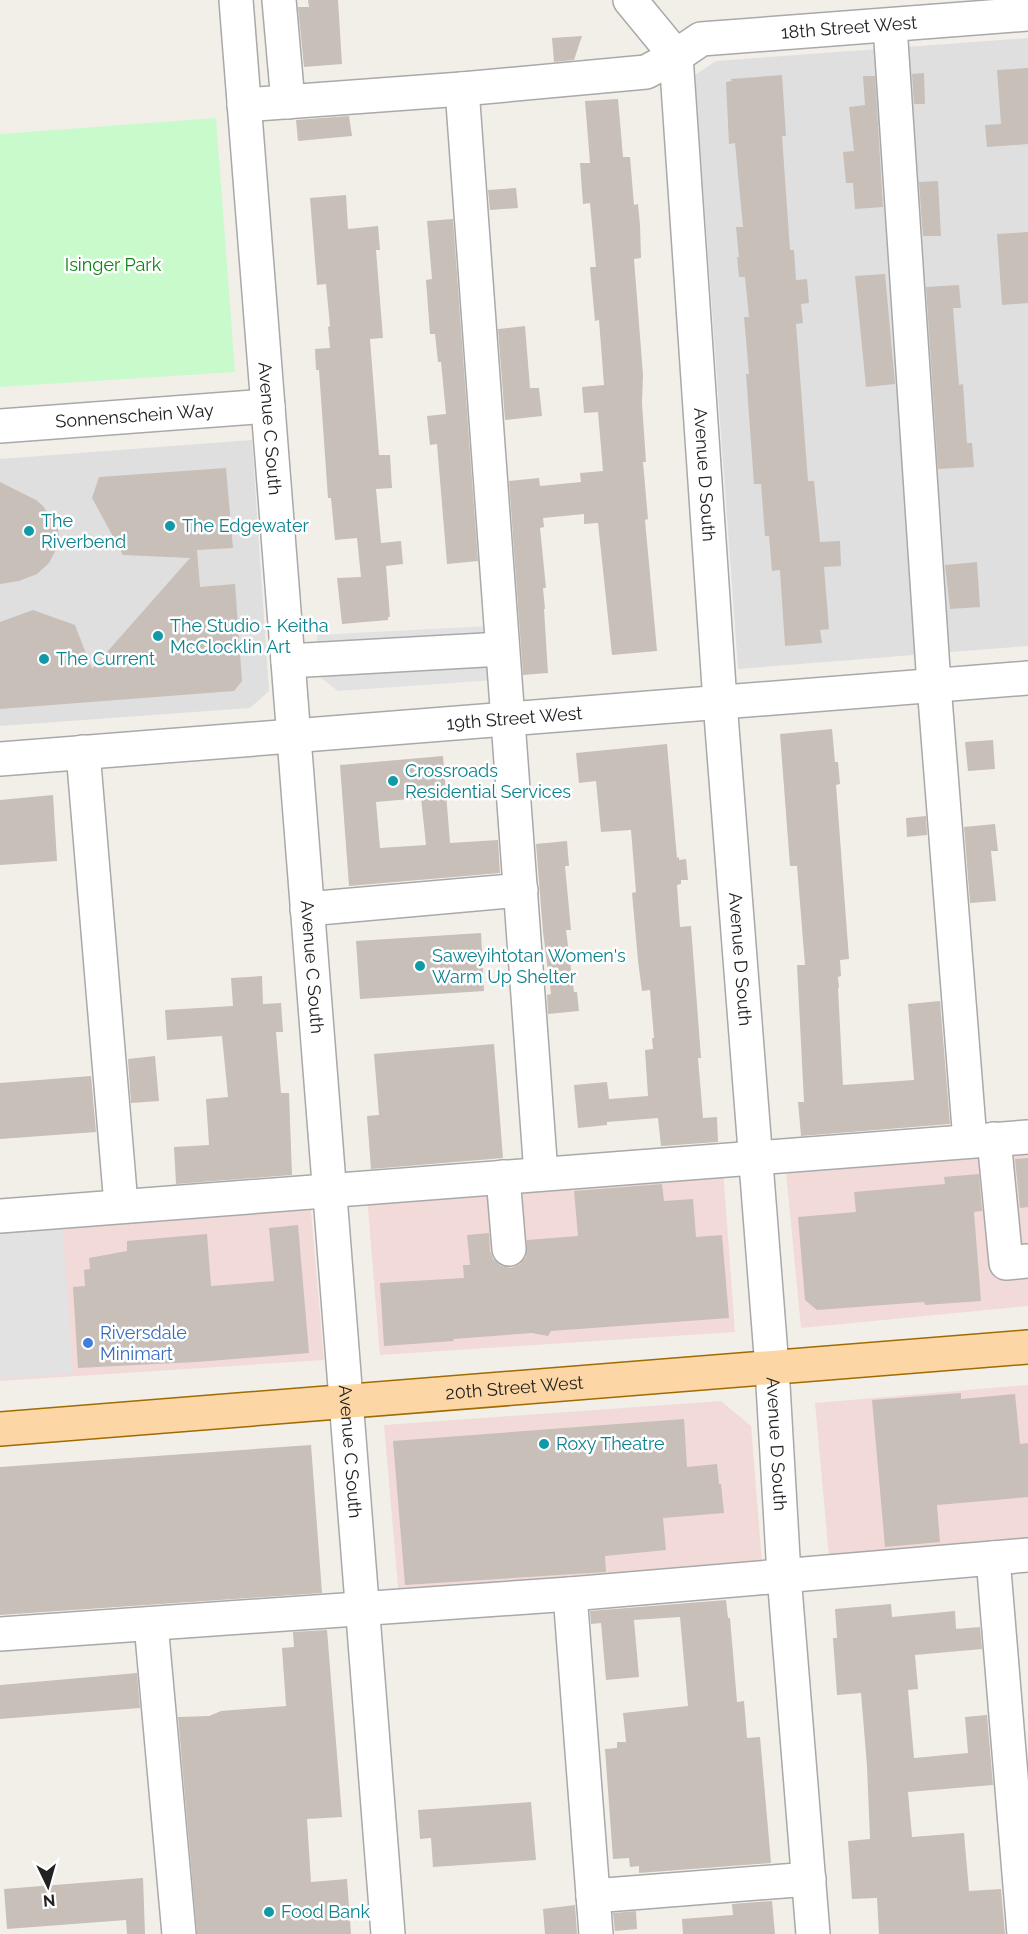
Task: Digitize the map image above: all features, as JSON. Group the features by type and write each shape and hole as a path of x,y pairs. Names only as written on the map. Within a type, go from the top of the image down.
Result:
{"main road":[{"name":"20th Street West","path":"0,1429 1028,1347"}],"street":[{"name":"Avenue C South","path":"236,0 388,1934"},
{"path":"279,0 288,102"},
{"path":"630,0 676,56"},
{"name":"18th Street West","path":"244,105 462,89 646,72 701,39 1028,15"},
{"path":"890,26 934,685 982,1140 1006,1263 1028,1261"},
{"name":"Avenue D South","path":"676,56 720,702 772,1368 784,1575 813,1934"},
{"path":"462,89 541,1174"},
{"name":"Sonnenschein Way","path":"0,426 268,406"},
{"path":"288,661 502,649"},
{"name":"19th Street West","path":"0,759 1028,678"},
{"path":"83,752 121,1205"},
{"path":"307,909 521,890"},
{"path":"0,1216 1028,1137"},
{"path":"503,1177 509,1249"},
{"path":"0,1634 362,1610 1028,1555"},
{"path":"993,1558 1024,1934"},
{"path":"570,1594 596,1934"},
{"path":"151,1624 179,1934"},
{"path":"593,1896 809,1879"}],"shaded area":[{"path":"1028,38 1028,646 738,669 695,75 716,61"},
{"path":"252,440 269,691 250,708 0,726 0,459"},
{"path":"488,626 494,680 338,691 320,677 317,635"},
{"path":"1028,1149 1028,1306 801,1328 786,1172"},
{"path":"723,1169 735,1332 380,1355 367,1196"},
{"path":"310,1199 324,1360 0,1381 0,1228"},
{"path":"62,1221 73,1373 0,1379 0,1226"},
{"path":"1028,1385 1028,1541 829,1557 815,1403"},
{"path":"721,1401 751,1426 764,1587 401,1621 384,1425"}],"green space":[{"name":"Isinger Park","path":"216,118 235,372 0,387 0,134"}],"building":[{"path":"308,0 338,0 342,64 304,67 298,7 309,7"},
{"path":"582,36 574,60 554,62 552,38"},
{"path":"1028,68 1028,144 987,147 985,125 1001,124 997,70"},
{"path":"924,73 925,104 914,104 912,74"},
{"path":"782,75 786,136 782,136 790,250 794,250 796,280 807,279 809,303 801,304 803,323 796,324 808,481 814,481 820,542 840,541 841,566 824,567 829,629 820,630 822,643 785,646 780,570 772,571 769,536 765,536 761,484 754,484 744,317 749,317 745,277 739,277 737,257 739,257 736,227 743,227 735,143 729,144 726,82 732,81 731,79"},
{"path":"863,76 875,76 883,207 855,209 853,183 846,183 843,152 854,151 849,107 865,105"},
{"path":"618,99 623,157 630,157 634,205 638,204 640,225 641,258 634,259 643,375 642,403 646,462 643,462 648,519 645,520 657,651 612,655 598,523 584,524 584,514 543,518 544,527 540,528 546,588 543,588 548,673 523,675 509,481 539,478 540,486 581,482 580,473 603,471 598,412 584,413 582,387 604,385 599,320 595,321 590,267 596,267 590,203 583,204 580,163 590,163 585,101"},
{"path":"349,116 352,136 298,141 296,120"},
{"path":"938,181 941,236 923,236 919,182"},
{"path":"516,188 518,208 490,210 488,190"},
{"path":"346,195 348,229 378,226 380,250 376,250 383,338 370,339 379,455 390,455 392,488 376,489 381,543 401,541 403,564 386,566 390,617 388,620 342,624 337,578 361,577 357,538 335,540 331,498 328,498 319,370 316,370 315,349 330,348 328,327 330,326 326,284 317,285 310,198"},
{"path":"453,219 478,561 447,564 437,444 430,445 427,416 446,414 441,362 438,362 435,334 430,334 426,280 432,279 427,221"},
{"path":"1028,232 1028,303 1002,305 997,234"},
{"path":"885,274 895,384 866,387 855,276"},
{"path":"959,285 961,308 953,308 959,385 963,384 967,443 972,443 974,467 938,469 926,287"},
{"path":"525,326 530,388 539,388 542,416 505,420 498,329"},
{"path":"226,468 233,548 197,550 200,587 235,584 242,681 234,691 0,709 0,622 33,610 75,625 92,669 190,558 123,555 92,498 99,477"},
{"name":"The Riverbend","path":"0,482 36,500 43,506 57,526 59,535 57,548 49,563 37,574 19,581 0,584"},
{"path":"977,562 980,607 950,609 945,565"},
{"path":"832,729 840,784 836,785 849,959 840,960 841,976 838,977 843,1085 914,1080 908,1004 940,1001 950,1124 801,1136 798,1102 804,1102 797,965 805,965 797,866 790,866 780,734"},
{"path":"993,740 995,769 968,771 965,742"},
{"path":"667,744 677,858 686,859 688,880 681,880 681,884 677,885 680,927 691,926 703,1118 717,1117 718,1142 661,1146 658,1118 607,1122 607,1125 578,1128 574,1085 607,1082 609,1099 648,1096 645,1050 653,1049 652,1038 654,1038 650,990 642,991 638,961 632,893 636,892 631,830 601,832 596,781 579,783 576,753"},
{"path":"443,756 450,843 498,840 500,873 349,886 340,765","holes":["421,798 426,845 380,848 376,802"]},
{"path":"53,795 57,861 0,865 0,800"},
{"path":"926,816 927,835 907,837 906,818"},
{"path":"995,824 998,851 991,851 996,901 970,903 964,827"},
{"path":"567,841 569,866 565,866 571,930 566,930 574,992 577,992 579,1011 548,1014 547,995 551,994 536,844"},
{"name":"Saweyihtotan Women's Warm Up Shelter","path":"481,933 484,991 360,999 356,941"},
{"path":"262,976 263,1004 281,1003 283,1032 276,1032 281,1093 289,1093 292,1175 176,1184 174,1147 209,1145 206,1099 228,1097 222,1036 167,1040 165,1010 233,1006 231,978"},
{"path":"494,1044 503,1158 371,1169 367,1116 379,1115 374,1054"},
{"path":"155,1056 159,1101 131,1103 128,1059"},
{"path":"91,1076 96,1132 0,1139 0,1083"},
{"path":"1028,1158 1028,1207 1020,1208 1015,1159"},
{"path":"979,1174 982,1211 974,1212 981,1301 925,1305 924,1302 817,1310 805,1300 798,1217 856,1212 854,1192 945,1184 944,1177"},
{"path":"662,1184 664,1201 693,1199 696,1237 722,1235 729,1318 551,1331 548,1336 532,1333 384,1346 380,1283 464,1278 463,1265 470,1265 467,1235 489,1233 493,1259 501,1266 511,1268 520,1264 526,1257 527,1240 578,1236 574,1191"},
{"path":"298,1225 309,1353 78,1368 73,1287 85,1286 84,1270 90,1269 89,1258 127,1251 127,1241 207,1234 211,1286 274,1281 269,1228"},
{"path":"961,1393 961,1399 1015,1394 1020,1444 1028,1443 1028,1497 937,1505 940,1542 885,1547 872,1400"},
{"path":"684,1419 687,1467 717,1464 724,1513 663,1518 666,1550 605,1556 606,1572 405,1585 393,1441"},
{"path":"311,1445 322,1593 0,1615 0,1467"},
{"path":"726,1600 728,1618 730,1618 737,1702 744,1701 747,1738 760,1737 771,1863 639,1873 639,1866 630,1867 629,1858 613,1859 605,1749 617,1748 617,1742 626,1742 623,1713 688,1706 680,1617 634,1620 639,1677 606,1680 601,1623 591,1624 590,1611"},
{"path":"891,1604 892,1617 955,1611 956,1629 980,1627 982,1649 915,1655 918,1689 908,1690 914,1758 968,1753 965,1717 987,1715 993,1785 908,1792 912,1837 964,1833 969,1891 1001,1889 1005,1934 879,1934 877,1898 852,1899 848,1841 870,1839 867,1766 861,1693 837,1695 833,1638 837,1638 835,1609"},
{"path":"327,1630 342,1817 307,1819 311,1882 347,1879 351,1934 197,1934 178,1717 209,1716 221,1711 286,1706 282,1648 294,1647 293,1632"},
{"path":"137,1673 140,1708 0,1719 0,1685"},
{"path":"531,1802 536,1860 433,1867 431,1838 420,1839 418,1810"},
{"path":"143,1878 145,1934 127,1934 126,1920 7,1929 4,1889"},
{"path":"772,1901 775,1934 683,1934 682,1919 733,1915 732,1904"},
{"path":"575,1905 577,1934 545,1934 543,1909"},
{"path":"636,1911 637,1929 615,1931 613,1913"}],"place":[{"name":"The Edgewater","path":"170,526"},
{"name":"The Riverbend","path":"29,531"},
{"name":"The Studio - Keitha McClocklin Art","path":"158,636"},
{"name":"The Current","path":"44,659"},
{"name":"Crossroads Residential Services","path":"393,781"},
{"name":"Saweyihtotan Women's Warm Up Shelter","path":"420,966"},
{"name":"Riversdale Minimart","path":"88,1343"},
{"name":"Roxy Theatre","path":"544,1444"},
{"name":"Food Bank","path":"269,1912"}]}
